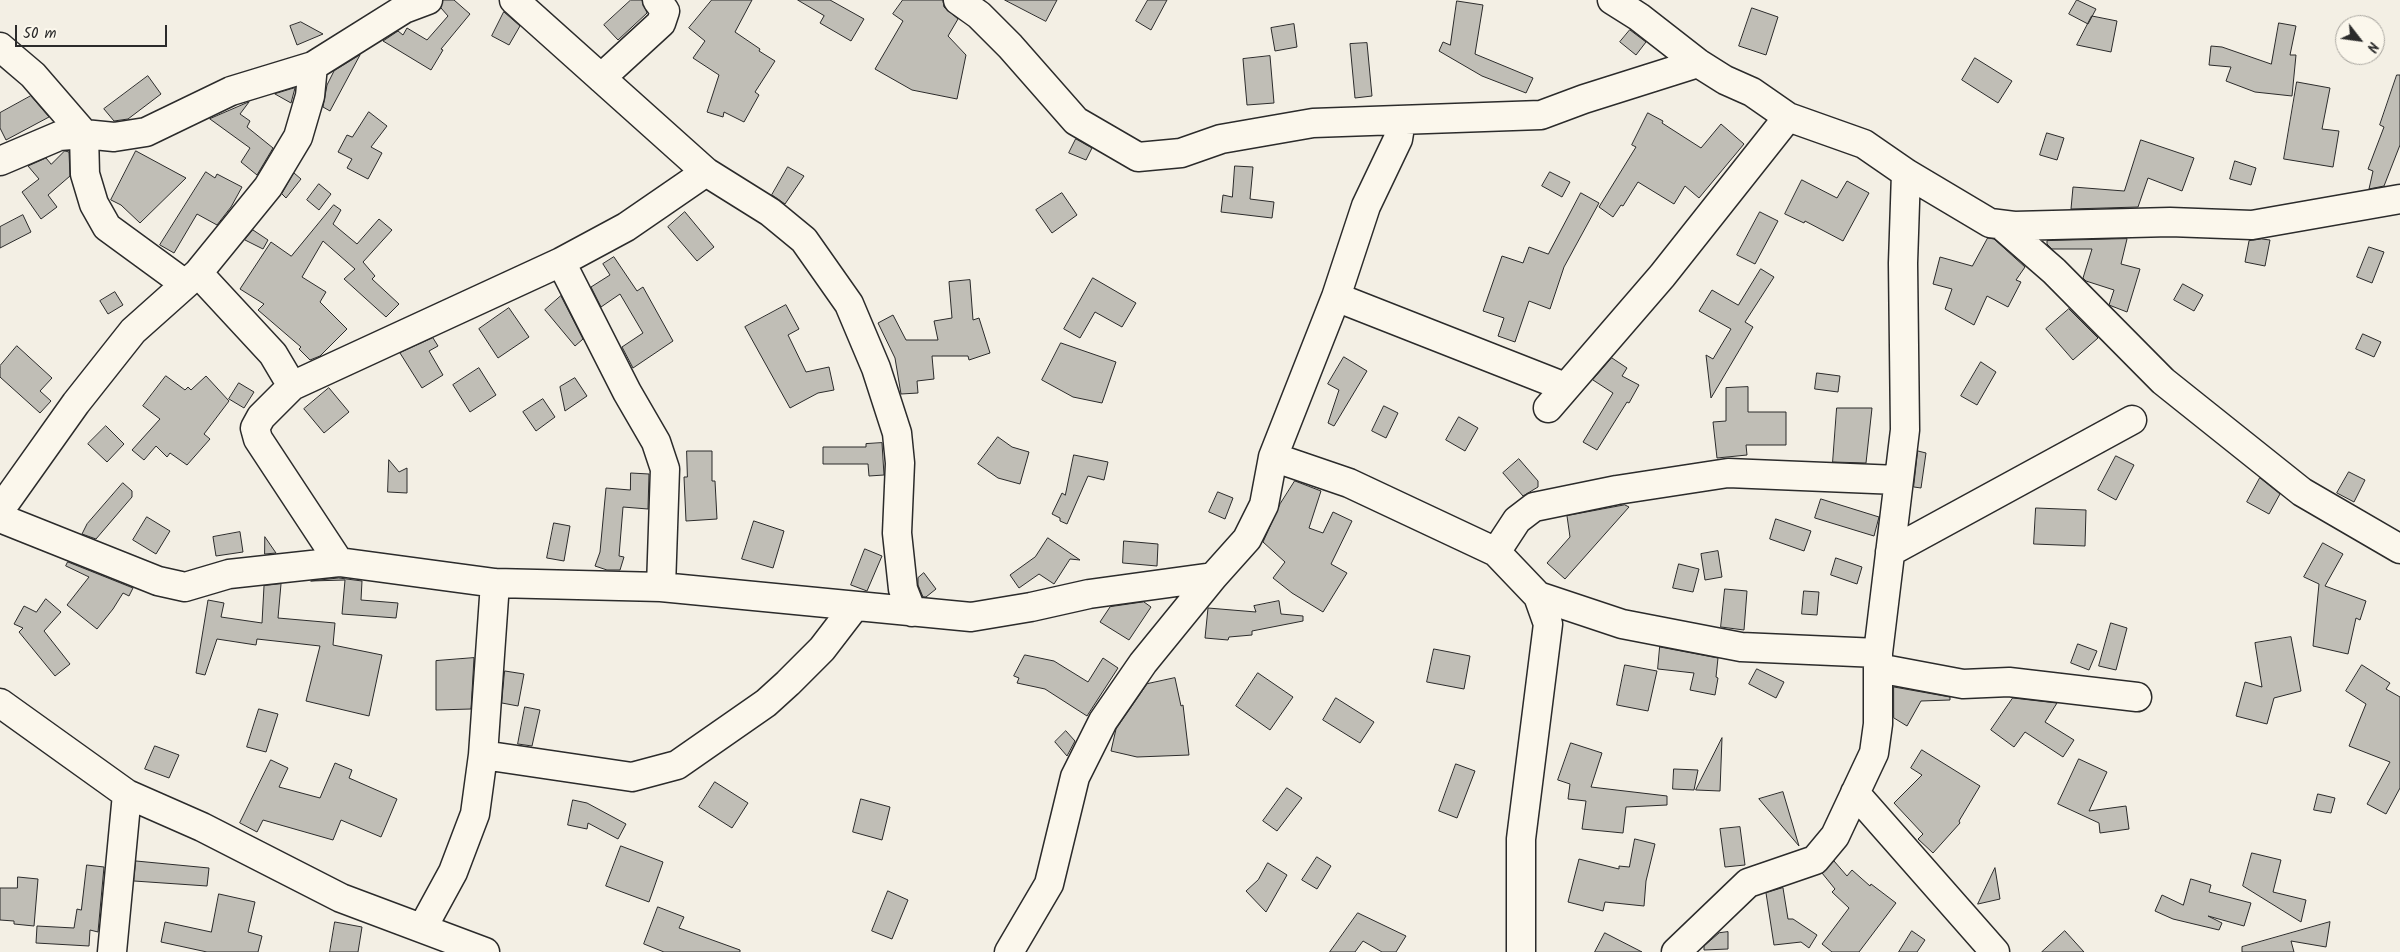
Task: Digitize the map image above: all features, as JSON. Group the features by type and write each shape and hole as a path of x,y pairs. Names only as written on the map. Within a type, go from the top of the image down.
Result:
{"street":[{"path":"0,161 59,136 84,134 114,137 146,132 232,91 313,66 404,9 428,0"},
{"path":"514,0 706,172 770,212 804,240 849,304 876,368 897,433 900,463 897,533 903,589 912,612"},
{"path":"601,78 661,23 665,11 657,0"},
{"path":"958,0 980,15 1076,121 1138,157 1181,153 1221,139 1313,122 1541,115 1584,98 1698,62"},
{"path":"1612,0 1639,17 1725,80 1752,92 1788,117 1864,144 1906,173 1990,223 2001,225 2170,222 2252,225 2400,199"},
{"path":"0,47 33,75 84,134 85,174 94,204 107,227 192,279 273,354 292,386"},
{"path":"0,510 76,403 133,331 192,279 268,188 298,137 310,96 313,66"},
{"path":"1548,408 1662,276 1788,117"},
{"path":"1009,952 1049,884 1075,777 1102,721 1143,663 1213,577 1247,539 1264,505 1273,457 1336,297 1366,206 1398,139 1401,120"},
{"path":"339,562 258,439 256,428 261,417 292,386 560,262 626,227 706,172"},
{"path":"1676,952 1748,883 1815,860 1834,836 1874,752 1878,724 1878,660 1905,430 1903,263 1906,173"},
{"path":"2001,225 2054,272 2163,381 2302,492 2400,549"},
{"path":"560,262 656,442 665,469 661,587"},
{"path":"1336,297 1565,387"},
{"path":"1890,552 2132,420"},
{"path":"1273,457 1349,483 1496,552 1538,596 1548,624 1522,839 1520,952"},
{"path":"1496,552 1517,520 1534,507 1618,490 1728,473 1898,480"},
{"path":"0,518 158,580 184,586 229,574 339,562 495,583 661,587 971,617 1031,607 1089,594 1213,577"},
{"path":"423,927 453,872 476,814 495,583"},
{"path":"1538,596 1622,624 1741,647 1878,660 1962,684 2009,682 2137,697"},
{"path":"482,755 632,776 677,765 766,702 788,683 822,649 855,606"},
{"path":"0,703 127,794 202,827 342,898 485,952"},
{"path":"1855,793 1995,952"},
{"path":"112,952 127,794"}],"building":[{"path":"443,0 454,0 470,14 441,49 443,50 431,70 383,41 398,31 403,35 407,28 427,40 448,16 441,8"},
{"path":"631,0 642,0 647,13 618,40 604,25"},
{"path":"712,0 752,0 735,32 775,61 755,92 759,95 744,122 724,112 723,117 707,112 719,75 693,58 705,41 689,28"},
{"path":"798,0 830,0 864,19 851,41 820,23 824,16"},
{"path":"903,0 943,0 944,7 958,19 948,36 966,55 957,99 912,90 875,69 903,21 893,14"},
{"path":"1005,0 1057,0 1046,21"},
{"path":"1148,0 1167,0 1151,30 1136,21"},
{"path":"2077,0 2096,9 2088,24 2069,14"},
{"path":"1457,1 1483,5 1475,54 1533,78 1526,93 1482,76 1439,51 1443,42 1450,45"},
{"path":"1752,8 1778,17 1766,55 1739,46"},
{"path":"504,12 520,26 509,45 492,36"},
{"path":"2092,16 2117,21 2111,52 2077,45"},
{"path":"301,22 323,34 297,45 290,26"},
{"path":"2279,23 2296,26 2290,55 2296,55 2292,96 2255,92 2226,81 2231,67 2209,65 2211,46 2222,47 2271,64"},
{"path":"1294,24 1297,47 1275,51 1271,28"},
{"path":"1630,30 1646,42 1636,55 1620,42"},
{"path":"1367,43 1372,96 1355,98 1350,44"},
{"path":"360,55 330,111 323,107 327,85 334,71"},
{"path":"1270,56 1274,103 1247,105 1243,59"},
{"path":"1975,58 2012,81 1998,103 1962,80"},
{"path":"2397,75 2400,75 2400,145 2384,186 2369,189 2373,171 2368,169 2384,127 2380,125"},
{"path":"148,76 161,94 128,119 114,121 104,109"},
{"path":"2297,82 2330,88 2322,129 2339,131 2333,167 2284,159"},
{"path":"295,88 291,103 275,94"},
{"path":"31,96 49,117 6,140 0,128 0,113"},
{"path":"249,102 240,114 250,121 247,127 273,148 257,175 241,162 250,148 210,119"},
{"path":"369,112 387,126 371,147 382,153 368,179 347,168 352,159 338,152 347,135 352,137"},
{"path":"1648,113 1663,121 1662,123 1701,148 1721,124 1744,144 1699,198 1685,186 1674,204 1638,182 1623,206 1621,205 1613,217 1599,207 1636,147 1632,145"},
{"path":"2047,133 2064,138 2057,160 2040,155"},
{"path":"1076,139 1092,148 1086,160 1069,153"},
{"path":"2141,140 2194,158 2182,191 2148,178 2138,207 2071,209 2073,187 2124,191"},
{"path":"65,151 69,152 70,176 48,195 57,207 41,219 22,192 39,179 28,166 46,158 51,164"},
{"path":"136,151 186,178 140,223 121,205 111,200"},
{"path":"2235,161 2256,168 2251,185 2230,179"},
{"path":"1235,166 1253,167 1250,199 1274,202 1272,218 1221,212 1223,195 1232,197"},
{"path":"788,167 804,176 785,204 772,195"},
{"path":"206,172 215,178 217,174 242,187 231,207 217,225 197,214 174,253 160,245"},
{"path":"1550,172 1570,182 1562,197 1542,186"},
{"path":"294,173 301,179 286,198 282,194"},
{"path":"1802,180 1837,198 1847,181 1869,193 1843,241 1805,221 1804,223 1785,214"},
{"path":"319,184 331,194 319,210 307,200"},
{"path":"1062,193 1077,215 1052,233 1036,210"},
{"path":"1581,193 1599,203 1564,267 1550,309 1529,301 1515,342 1498,336 1504,318 1483,311 1502,256 1523,263 1529,247 1548,254"},
{"path":"334,205 341,210 333,224 357,244 379,219 392,230 363,262 375,276 372,279 399,304 386,317 344,279 355,269 323,241 302,277 326,292 320,302 347,329 320,356 310,360 299,349 301,347 258,310 264,304 240,289 271,242 291,256"},
{"path":"685,212 714,247 697,261 668,227"},
{"path":"1760,212 1778,221 1755,264 1737,255"},
{"path":"23,215 31,232 0,248 0,227"},
{"path":"253,230 268,240 263,249 245,240"},
{"path":"1988,238 1994,239 2025,267 2016,280 2021,282 2008,307 1987,296 1974,325 1945,309 1952,289 1933,284 1940,257 1972,266"},
{"path":"2127,239 2121,264 2140,269 2127,312 2109,305 2114,290 2086,281 2083,278 2092,249 2052,249 2047,244 2047,241"},
{"path":"2270,240 2265,266 2245,262 2249,241"},
{"path":"2369,247 2384,252 2372,283 2357,277"},
{"path":"614,257 637,291 643,287 673,341 633,368 622,347 643,333 620,294 601,307 591,287 610,275 603,264"},
{"path":"1761,269 1774,277 1745,322 1753,327 1711,398 1706,355 1713,359 1731,329 1699,311 1712,290 1738,305"},
{"path":"1093,278 1136,303 1122,327 1095,312 1080,338 1064,329"},
{"path":"970,280 973,320 979,318 990,353 969,360 968,356 932,356 934,379 917,381 918,393 901,394 895,358 878,323 893,315 906,340 938,340 934,321 952,318 949,282"},
{"path":"2183,284 2203,295 2194,311 2174,300"},
{"path":"115,292 123,305 108,314 100,301"},
{"path":"561,296 583,339 575,346 545,310"},
{"path":"786,305 799,329 788,335 806,372 829,367 834,390 818,393 790,408 745,327"},
{"path":"509,308 529,337 498,358 479,329"},
{"path":"2069,309 2098,338 2073,360 2046,329"},
{"path":"2363,334 2381,342 2374,357 2356,349"},
{"path":"433,338 438,346 429,351 443,375 422,388 400,353"},
{"path":"1061,343 1116,362 1102,403 1073,397 1042,380"},
{"path":"17,346 52,378 40,391 51,401 40,413 0,377 0,366"},
{"path":"1344,357 1367,371 1334,426 1328,423 1339,390 1328,384"},
{"path":"1612,358 1627,368 1622,376 1639,385 1597,450 1583,442 1613,393 1593,380"},
{"path":"1981,362 1996,372 1977,405 1961,396"},
{"path":"479,368 496,395 470,412 453,385"},
{"path":"1817,373 1840,376 1838,392 1815,389"},
{"path":"166,376 185,390 188,387 191,390 206,376 229,401 204,434 210,439 187,465 170,453 167,457 156,446 144,460 132,450 160,419 143,406"},
{"path":"575,378 587,396 565,411 560,387"},
{"path":"239,383 254,392 244,408 229,399"},
{"path":"1748,387 1748,412 1786,412 1786,445 1746,445 1747,455 1717,458 1713,422 1726,421 1726,388"},
{"path":"329,388 349,412 324,433 304,409"},
{"path":"543,399 555,417 536,431 523,412"},
{"path":"1384,406 1398,413 1386,438 1372,431"},
{"path":"1837,408 1872,408 1866,463 1833,462"},
{"path":"1459,417 1478,428 1465,451 1446,440"},
{"path":"106,426 124,444 107,462 88,444"},
{"path":"998,437 1012,447 1029,452 1020,484 998,478 978,464"},
{"path":"882,443 884,475 869,476 868,464 823,464 823,447 866,447 866,444"},
{"path":"687,451 712,451 712,481 715,481 717,519 686,521 684,477 687,477"},
{"path":"1918,451 1926,453 1921,488 1914,487"},
{"path":"1074,455 1108,462 1104,480 1088,476 1067,524 1052,514 1062,493 1065,495"},
{"path":"2116,456 2134,465 2116,500 2098,490"},
{"path":"1519,459 1538,481 1538,487 1523,496 1503,473"},
{"path":"389,460 399,472 407,468 407,493 388,492"},
{"path":"2349,472 2365,480 2354,502 2337,493"},
{"path":"631,473 649,474 648,509 623,507 619,556 624,557 620,570 607,570 595,566 600,552 606,488 630,490"},
{"path":"2260,478 2280,494 2269,514 2247,502"},
{"path":"1295,481 1321,491 1309,528 1323,533 1333,512 1352,521 1331,564 1347,573 1323,612 1292,593 1273,578 1285,562 1263,542 1280,504"},
{"path":"123,483 132,491 132,497 96,539 82,534 87,524"},
{"path":"1218,492 1233,498 1225,519 1209,512"},
{"path":"1821,499 1879,517 1874,536 1815,518"},
{"path":"1625,505 1629,507 1565,579 1547,563 1570,537 1567,516"},
{"path":"2036,508 2086,510 2085,546 2034,544"},
{"path":"147,517 170,531 156,554 133,540"},
{"path":"1776,519 1811,531 1804,551 1770,539"},
{"path":"754,521 784,531 773,568 742,559"},
{"path":"554,523 570,526 564,561 547,558"},
{"path":"240,532 243,552 216,556 213,537"},
{"path":"265,537 276,553 265,554"},
{"path":"1048,538 1080,560 1070,559 1054,584 1039,574 1019,588 1010,575 1035,557"},
{"path":"1124,541 1158,544 1157,566 1123,563"},
{"path":"2323,543 2343,554 2325,586 2366,601 2360,620 2356,618 2348,654 2313,646 2319,584 2304,577"},
{"path":"865,549 882,556 867,591 851,585"},
{"path":"1718,551 1722,577 1705,580 1701,554"},
{"path":"1836,558 1862,567 1857,584 1831,575"},
{"path":"68,562 133,588 129,596 123,593 97,629 67,605 89,577 66,566"},
{"path":"1679,564 1699,569 1693,592 1673,588"},
{"path":"924,573 936,589 926,597 923,597 918,585 918,578"},
{"path":"339,578 362,581 361,600 398,603 396,618 342,614 345,580 311,581"},
{"path":"281,584 278,618 335,623 333,645 382,655 369,716 306,701 320,646 257,639 256,645 217,639 205,675 196,673 208,600 224,603 221,617 262,623 264,586"},
{"path":"1725,589 1747,591 1744,630 1721,627"},
{"path":"1804,591 1819,592 1817,615 1802,614"},
{"path":"46,599 61,612 44,631 70,664 55,676 19,632 23,628 14,624 24,606 36,612"},
{"path":"1279,601 1281,614 1303,616 1303,621 1252,631 1252,635 1229,637 1228,640 1205,638 1208,608 1256,612 1254,606"},
{"path":"1144,602 1151,607 1129,640 1100,622 1110,607"},
{"path":"2111,623 2127,628 2116,670 2099,666"},
{"path":"2291,637 2301,691 2274,698 2267,724 2236,716 2245,682 2262,687 2255,643"},
{"path":"2078,644 2097,651 2089,670 2071,663"},
{"path":"1660,647 1718,658 1716,677 1718,678 1715,695 1690,690 1694,673 1658,669"},
{"path":"1434,649 1470,656 1464,689 1427,682"},
{"path":"1025,655 1054,661 1088,682 1103,658 1118,668 1087,716 1045,689 1017,683 1019,678 1014,676"},
{"path":"474,658 471,709 436,710 436,661"},
{"path":"1625,665 1657,671 1648,711 1617,705"},
{"path":"2362,665 2390,683 2386,689 2400,697 2400,788 2386,814 2367,804 2390,762 2349,746 2366,704 2346,691"},
{"path":"1757,669 1784,682 1776,698 1749,684"},
{"path":"505,671 524,674 518,706 502,703"},
{"path":"1258,673 1293,697 1270,730 1236,706"},
{"path":"1175,678 1181,706 1183,705 1189,755 1137,757 1111,751 1116,729 1147,684"},
{"path":"1894,687 1950,697 1950,700 1921,701 1907,726 1894,718"},
{"path":"1336,698 1374,722 1360,743 1323,720"},
{"path":"2013,698 2057,703 2045,722 2074,740 2063,757 2025,732 2014,747 1991,730"},
{"path":"525,707 540,710 532,746 518,744"},
{"path":"259,709 278,714 266,752 247,747"},
{"path":"1066,731 1075,741 1067,756 1055,742"},
{"path":"1722,738 1720,791 1696,790"},
{"path":"1571,743 1602,753 1591,787 1667,796 1667,805 1626,807 1623,833 1582,829 1586,801 1568,799 1570,784 1558,780"},
{"path":"155,746 179,755 169,778 145,769"},
{"path":"1922,750 1980,786 1959,821 1960,823 1933,853 1918,839 1923,834 1894,803 1922,775 1911,768"},
{"path":"2079,759 2107,772 2089,811 2126,806 2129,829 2100,833 2099,823 2058,804"},
{"path":"271,760 288,768 279,787 320,798 335,763 352,770 349,778 397,799 381,837 341,820 333,840 263,820 257,832 240,823"},
{"path":"1456,764 1475,771 1457,818 1439,811"},
{"path":"1674,769 1698,770 1694,790 1673,789"},
{"path":"715,782 748,803 732,828 699,807"},
{"path":"1287,788 1302,798 1277,831 1263,821"},
{"path":"1783,792 1799,846 1759,799"},
{"path":"2318,794 2335,798 2331,813 2314,810"},
{"path":"861,799 890,807 882,840 853,832"},
{"path":"573,800 587,803 626,824 618,839 588,823 587,829 568,825"},
{"path":"1740,827 1745,865 1725,867 1720,829"},
{"path":"1635,839 1655,844 1646,881 1644,906 1605,902 1603,911 1568,902 1579,859 1619,869 1619,866 1629,867"},
{"path":"621,846 663,862 649,902 606,886"},
{"path":"2252,853 2281,860 2273,892 2306,900 2301,922 2243,886"},
{"path":"1317,857 1331,866 1317,889 1302,880"},
{"path":"136,861 209,868 207,886 134,881"},
{"path":"1834,861 1847,876 1852,870 1870,886 1871,884 1896,903 1859,952 1832,952 1822,944 1849,908 1832,892 1835,889 1822,873"},
{"path":"1268,863 1287,875 1266,912 1246,891 1258,880"},
{"path":"87,865 104,867 98,932 90,930 89,946 36,943 37,926 74,928 77,909 81,910"},
{"path":"1995,868 2000,899 1978,904"},
{"path":"18,877 38,879 34,926 14,924 14,921 0,920 0,888 17,888"},
{"path":"2191,879 2211,885 2209,892 2251,903 2244,926 2208,916 2222,923 2219,930 2173,919 2155,911 2162,895 2183,905"},
{"path":"1783,888 1788,919 1793,919 1817,935 1809,948 1801,942 1774,945 1766,893"},
{"path":"888,891 908,900 892,939 872,931"},
{"path":"219,894 255,902 248,932 262,936 258,952 207,952 161,942 165,922 211,932"},
{"path":"658,907 684,917 679,928 740,950 740,952 664,952 644,944"},
{"path":"1358,913 1406,936 1396,952 1382,952 1363,941 1355,952 1330,952"},
{"path":"335,922 362,927 358,952 330,952"},
{"path":"2330,922 2326,947 2291,941 2294,952 2242,952 2242,947"},
{"path":"1912,931 1925,940 1917,952 1899,952"},
{"path":"2065,931 2084,952 2042,952"},
{"path":"1728,932 1728,949 1704,950 1704,946 1719,933"},
{"path":"1605,933 1642,952 1595,952"}]}
